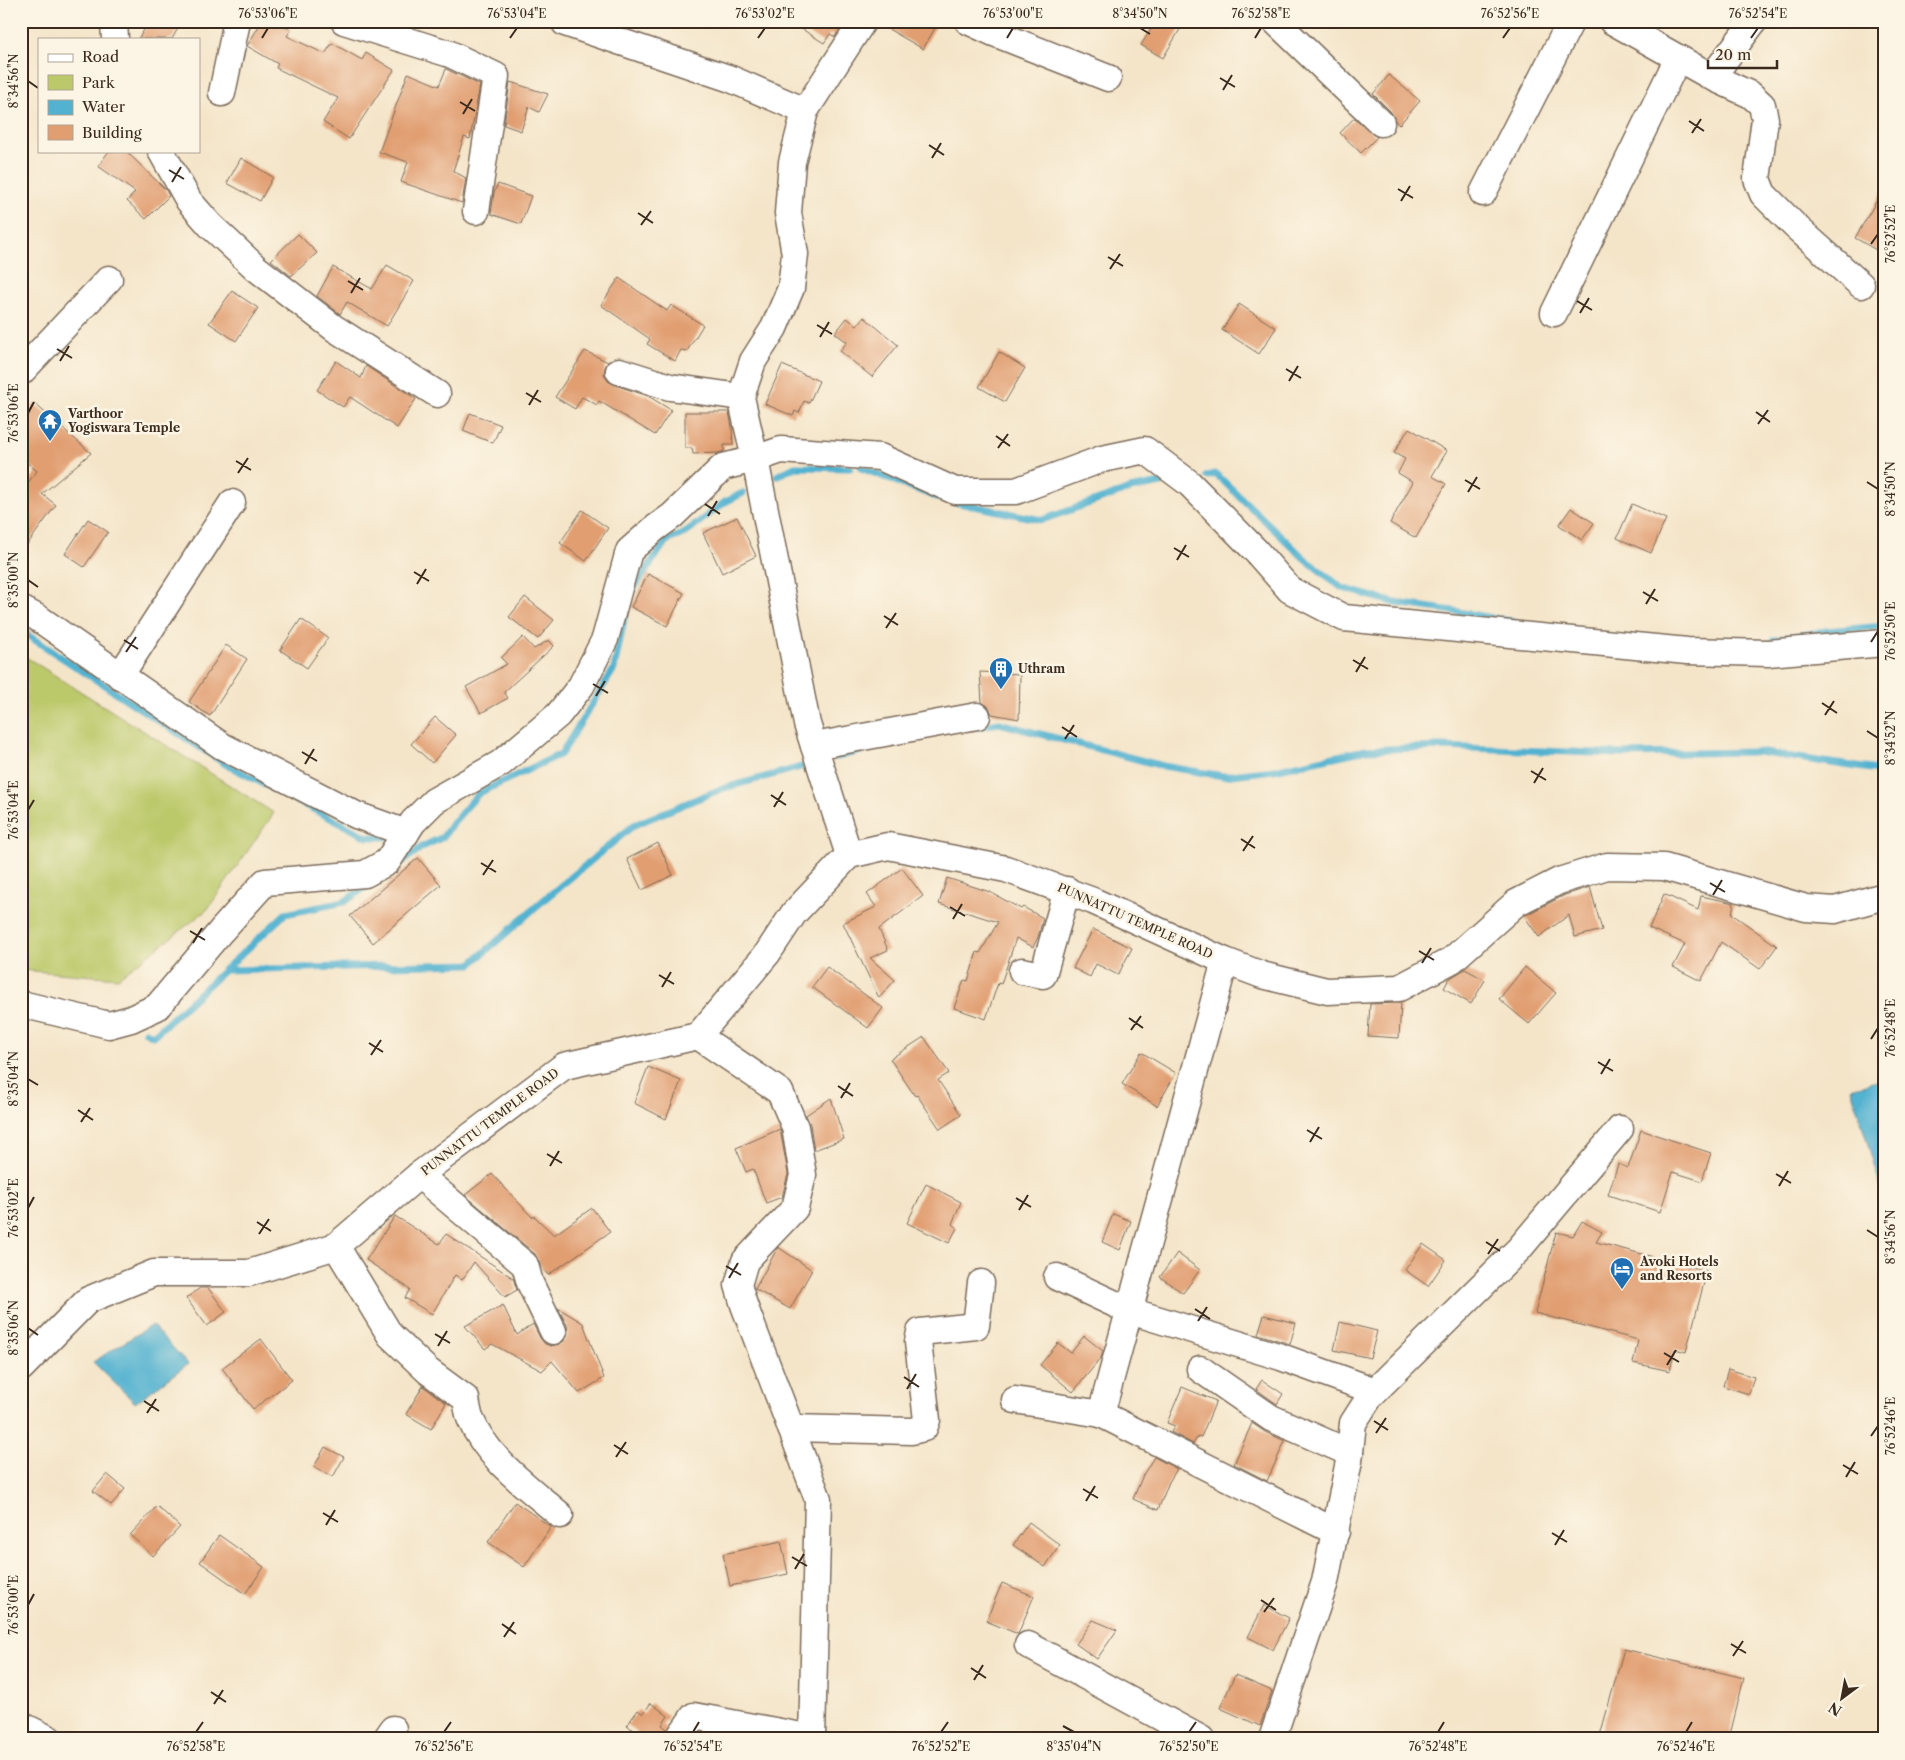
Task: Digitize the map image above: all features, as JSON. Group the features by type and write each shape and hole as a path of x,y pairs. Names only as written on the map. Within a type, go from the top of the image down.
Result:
{"street":[{"path":"114,21 115,38"},
{"path":"222,93 237,21"},
{"path":"344,21 450,54 496,76 476,211"},
{"path":"678,1739 694,1716 812,1739 818,1499 738,1285 745,1261 795,1208 803,1175 795,1127 780,1092 698,1036 767,954 794,913 849,855 807,724 756,459 741,397 753,361 774,328 791,288 795,254 788,204 792,162 805,111 863,21"},
{"path":"968,21 1108,78"},
{"path":"1275,21 1381,123"},
{"path":"1483,193 1571,21"},
{"path":"1612,21 1712,77 1751,95 1762,105 1765,119 1757,179 1763,194 1795,226 1862,285"},
{"path":"1712,77 1754,21"},
{"path":"565,23 730,79 805,111"},
{"path":"1554,313 1678,58"},
{"path":"161,152 189,201 210,225 256,268 334,328 437,394"},
{"path":"21,372 109,279"},
{"path":"619,371 670,387 741,397"},
{"path":"21,1004 110,1025 131,1019 157,1007 265,882 365,874 387,862 413,822 434,801 501,763 558,715 581,686 605,639 629,551 672,516 723,467 756,459 781,450 880,457 956,490 1016,491 1102,459 1145,450 1189,483 1255,550 1290,590 1344,618 1687,650 1768,653 1884,643"},
{"path":"120,676 232,503"},
{"path":"21,609 38,618 222,746 356,815 406,833"},
{"path":"814,746 977,716"},
{"name":"PUNNATTU TEMPLE ROAD","path":"849,855 888,846 1006,869 1067,890 1225,961 1262,975 1327,991 1399,988 1452,960 1516,902 1559,881 1607,866 1664,866 1806,908 1836,910 1884,896"},
{"path":"1022,971 1043,975 1067,890"},
{"path":"1101,1414 1225,961"},
{"name":"PUNNATTU TEMPLE ROAD","path":"21,1368 88,1300 154,1273 250,1274 336,1246 419,1176 564,1066 698,1036"},
{"path":"1272,1739 1325,1582 1350,1454 1353,1422 1375,1391 1518,1249 1620,1129"},
{"path":"419,1176 525,1265 530,1283 553,1332"},
{"path":"336,1246 390,1335 428,1371 466,1399 469,1417 482,1440 503,1464 560,1515"},
{"path":"1057,1277 1130,1311 1281,1357 1375,1391"},
{"path":"791,1428 912,1432 924,1428 927,1420 918,1342 920,1332 976,1326 980,1283"},
{"path":"1200,1369 1271,1418 1350,1454"},
{"path":"1015,1400 1101,1414 1336,1532"},
{"path":"1028,1645 1201,1739"},
{"path":"21,1725 49,1739"}],"green space":[{"path":"21,654 274,813 207,910 118,978 21,970"}],"water":[{"path":"1884,1079 1884,1198 1851,1088"},
{"path":"152,1325 188,1364 135,1403 93,1362"}],"building":[{"path":"150,21 182,21 173,38 139,38"},
{"path":"262,21 277,21 291,30 287,36 325,54 332,43 362,60 366,53 394,70 349,139 323,122 338,98 276,68 278,64 247,46"},
{"path":"789,21 845,21 835,37 830,34 824,43"},
{"path":"878,21 939,21 923,49 878,23"},
{"path":"1156,21 1185,21 1163,58 1141,45"},
{"path":"446,69 480,85 470,139 464,137 453,171 466,178 462,203 401,182 408,162 379,152 408,73 439,86"},
{"path":"1389,75 1420,101 1399,125 1391,112 1373,94"},
{"path":"510,82 548,94 539,112 529,107 521,131 504,125"},
{"path":"1354,118 1377,137 1361,153 1340,133"},
{"path":"108,152 127,152 166,190 169,196 146,219 127,201 135,192 98,166"},
{"path":"241,158 273,177 260,201 227,183"},
{"path":"498,184 531,196 521,224 491,214 494,192"},
{"path":"1884,188 1884,241 1878,251 1855,238"},
{"path":"298,234 317,253 291,276 271,260"},
{"path":"387,265 414,281 387,326 347,302 340,314 317,296 333,267 372,289"},
{"path":"619,278 667,311 671,305 703,325 687,351 681,350 675,361 647,344 650,339 601,305"},
{"path":"232,291 258,308 236,341 209,323"},
{"path":"1239,304 1276,328 1259,354 1222,330"},
{"path":"864,317 898,345 872,377 840,351 847,342 835,333 847,318 857,326"},
{"path":"585,351 608,362 604,374 608,381 648,396 671,410 655,435 599,401 597,405 582,397 575,409 555,397"},
{"path":"999,352 1025,368 1005,402 979,387"},
{"path":"336,361 361,378 366,366 416,399 397,428 350,397 343,407 317,390"},
{"path":"782,365 819,381 809,403 804,401 799,413 795,411 793,416 765,404"},
{"name":"Varthoor Yogiswara Temple","path":"34,403 91,453 42,494 56,505 21,553 21,479 27,484 37,471 21,458 21,431"},
{"path":"685,412 729,412 733,445 724,445 724,451 718,453 693,454 692,448 685,448"},
{"path":"470,413 501,425 493,443 463,431"},
{"path":"1409,428 1447,451 1432,476 1446,484 1416,538 1390,523 1413,482 1398,473 1405,459 1394,453"},
{"path":"1632,504 1666,519 1651,553 1617,538"},
{"path":"1571,508 1594,523 1582,540 1559,525"},
{"path":"582,510 608,528 586,561 560,543"},
{"path":"737,517 756,556 722,573 703,533"},
{"path":"88,519 108,532 84,567 65,554"},
{"path":"648,574 684,593 667,626 631,607"},
{"path":"525,597 554,620 538,639 509,617"},
{"path":"301,619 328,638 307,668 280,650"},
{"path":"523,637 534,649 549,640 554,646 504,692 508,698 481,713 466,687 507,664 501,658"},
{"path":"226,645 247,659 210,716 189,702"},
{"name":"Uthram","path":"980,672 1020,674 1019,719 992,714 989,707 982,702"},
{"path":"435,717 456,735 432,763 411,744"},
{"path":"658,843 673,875 642,890 627,859"},
{"path":"418,858 441,885 373,943 350,916"},
{"path":"902,868 923,896 879,929 888,950 870,958 895,980 879,998 843,923 876,907 867,894"},
{"path":"947,878 990,892 1021,909 1023,907 1043,918 1033,947 1016,938 1001,984 998,983 986,1019 954,1008 964,980 968,981 977,952 980,953 998,922 939,904"},
{"path":"1590,887 1602,930 1575,937 1569,915 1539,937 1524,916 1565,895"},
{"path":"1664,894 1698,910 1701,896 1734,903 1732,914 1777,946 1760,969 1721,942 1701,981 1673,967 1685,944 1649,928"},
{"path":"1093,929 1132,948 1118,975 1096,964 1090,977 1073,968"},
{"path":"827,967 883,1008 868,1028 812,987"},
{"path":"1525,967 1556,993 1529,1024 1499,999"},
{"path":"1465,969 1485,980 1471,1004 1444,988 1449,979"},
{"path":"1401,1003 1399,1038 1368,1036 1370,1004"},
{"path":"924,1037 949,1073 938,1080 961,1115 940,1129 890,1059"},
{"path":"1141,1052 1176,1073 1157,1106 1122,1084"},
{"path":"648,1067 681,1081 666,1119 634,1103"},
{"path":"831,1098 844,1139 814,1150 810,1124 806,1115"},
{"path":"780,1129 788,1174 782,1197 766,1203 753,1169 746,1172 736,1148"},
{"path":"1641,1130 1711,1153 1702,1181 1673,1172 1660,1212 1608,1195 1618,1164 1628,1168"},
{"path":"492,1174 532,1217 534,1216 554,1235 592,1208 610,1232 548,1275 535,1254 465,1195"},
{"path":"926,1184 961,1202 952,1224 957,1228 949,1243 907,1223"},
{"path":"1113,1214 1131,1221 1120,1250 1102,1242"},
{"path":"395,1216 439,1244 446,1234 513,1278 517,1290 505,1297 474,1262 462,1280 455,1275 432,1314 405,1298 410,1289 366,1260"},
{"path":"1582,1221 1602,1232 1596,1242 1707,1271 1686,1352 1675,1349 1670,1371 1633,1363 1638,1340 1535,1313 1556,1232 1573,1236"},
{"path":"1423,1244 1446,1260 1428,1286 1405,1270"},
{"path":"778,1247 812,1270 790,1309 755,1289"},
{"path":"1177,1253 1200,1270 1183,1293 1160,1277"},
{"path":"200,1288 208,1288 226,1312 207,1326 186,1298"},
{"path":"503,1305 517,1335 533,1324 540,1338 545,1344 551,1346 560,1344 566,1339 568,1333 567,1325 558,1308 583,1323 604,1378 579,1393 552,1361 542,1371 492,1344 485,1349 465,1326"},
{"path":"1264,1315 1296,1323 1290,1344 1258,1334"},
{"path":"1340,1322 1377,1331 1370,1358 1334,1350"},
{"path":"1084,1336 1103,1351 1101,1358 1073,1392 1040,1365 1058,1343 1071,1353"},
{"path":"261,1339 292,1380 253,1409 222,1368"},
{"path":"1728,1369 1754,1377 1749,1394 1723,1386"},
{"path":"1262,1380 1283,1394 1277,1404 1256,1389"},
{"path":"423,1386 446,1403 431,1429 406,1414"},
{"path":"1182,1387 1216,1401 1201,1437 1198,1436 1193,1444 1171,1432 1175,1426 1167,1423"},
{"path":"1252,1423 1265,1432 1285,1441 1267,1481 1234,1464"},
{"path":"325,1447 344,1457 333,1477 314,1467"},
{"path":"1154,1457 1177,1469 1169,1482 1158,1510 1133,1499 1143,1475"},
{"path":"107,1474 125,1489 111,1505 93,1491"},
{"path":"515,1502 551,1527 524,1567 488,1542"},
{"path":"157,1506 180,1527 153,1556 130,1535"},
{"path":"1029,1522 1060,1545 1045,1567 1013,1545"},
{"path":"219,1535 264,1567 245,1594 200,1562"},
{"path":"781,1541 788,1574 730,1586 723,1554"},
{"path":"1002,1583 1034,1596 1018,1634 986,1621"},
{"path":"1264,1605 1289,1618 1273,1650 1248,1637"},
{"path":"1093,1620 1117,1630 1097,1659 1076,1644"},
{"path":"1624,1649 1744,1678 1729,1739 1599,1739"},
{"path":"1235,1675 1272,1691 1260,1726 1220,1708"},
{"path":"651,1703 668,1716 662,1725 667,1729 663,1739 644,1739 627,1725 638,1710 643,1714"}],"waterway":[{"path":"777,476 795,467 850,468"},
{"path":"861,468 944,500"},
{"path":"1207,476 1216,474 1305,559 1342,588 1396,603 1514,622"},
{"path":"954,502 1042,520 1130,489 1161,483"},
{"path":"628,599 666,541 685,533 725,502 743,493"},
{"path":"398,865 422,847 443,837 479,793 561,754 614,669 626,609"},
{"path":"1773,640 1826,631 1884,626"},
{"path":"21,631 227,765 367,837 386,837"},
{"path":"977,727 999,723 1163,766 1223,776 1274,770 1366,750 1440,747 1621,754 1758,752 1884,771"},
{"path":"837,757 864,750"},
{"path":"224,970 471,964 546,898 634,825 721,789 801,767"},
{"path":"146,1032 153,1036 285,914 344,902 373,882"}],"place":[{"name":"Varthoor Yogiswara Temple","path":"50,442"},
{"name":"Uthram","path":"1001,690"},
{"name":"Avoki Hotels and Resorts","path":"1622,1290"}]}
